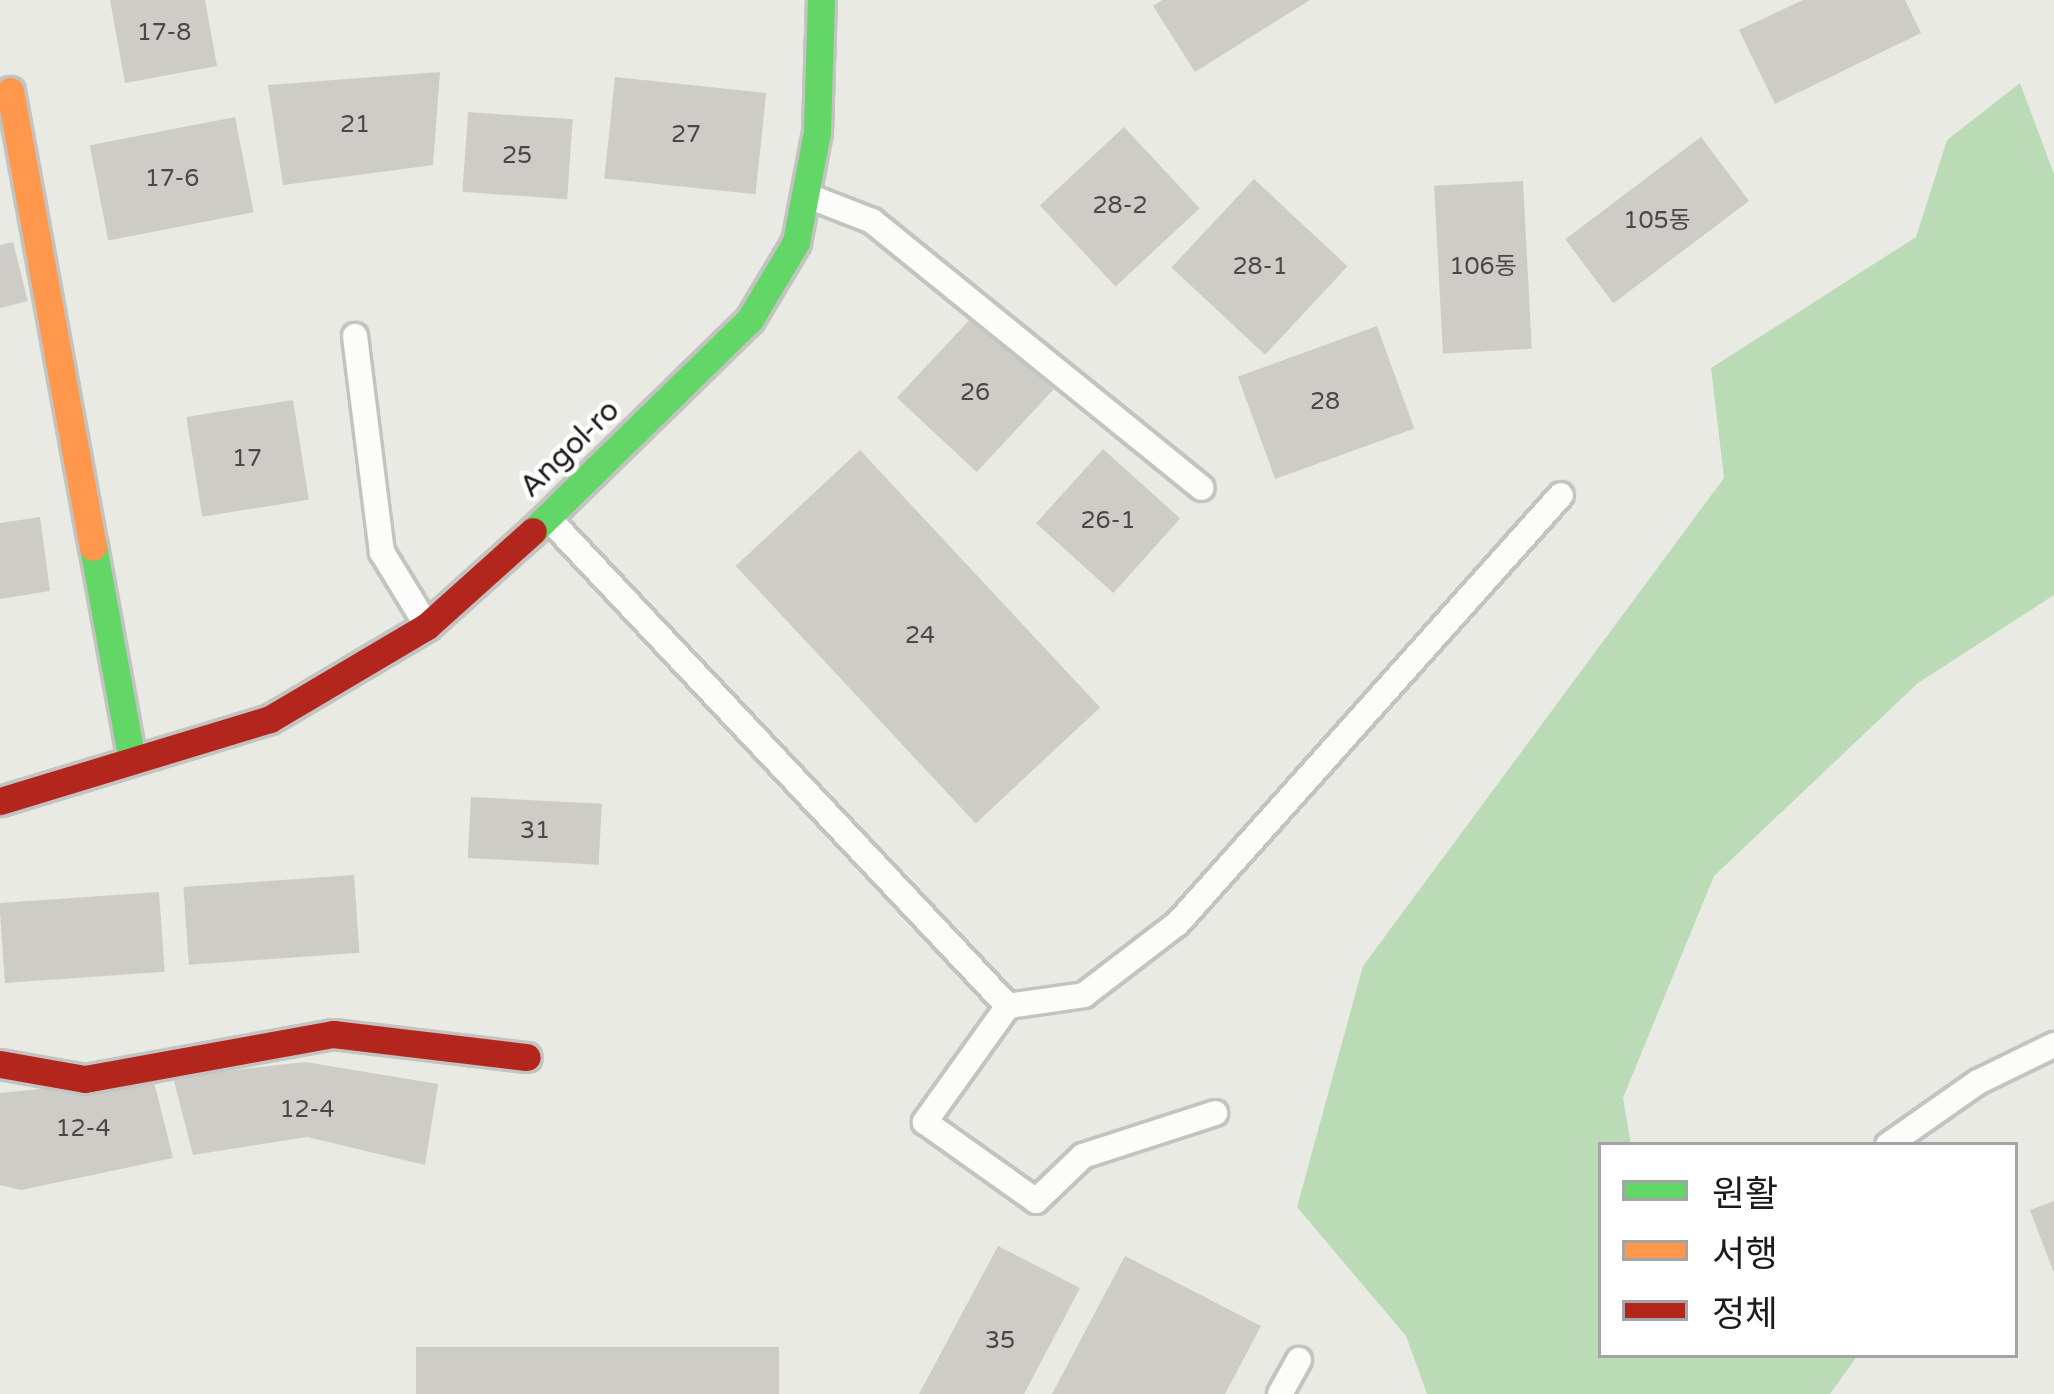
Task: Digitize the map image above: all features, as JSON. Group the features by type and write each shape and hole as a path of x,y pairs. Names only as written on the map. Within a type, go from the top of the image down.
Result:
{"street":[{"name":"Angol-ro","path":"0,801 131,757 270,719 428,626 750,319 796,242 817,133 821,0"},
{"path":"10,91 131,757"},
{"path":"0,1064 85,1079 333,1034 527,1057"}],"lane":[{"path":"805,195 872,220 1202,488"},
{"path":"355,336 382,552 428,626"},
{"path":"1215,1113 1083,1156 1036,1201 925,1122 1008,1006 1084,995 1178,923 1561,495"},
{"path":"547,517 1008,1006"},
{"path":"1892,1142 1978,1082 2054,1046"},
{"path":"1280,1394 1299,1360"}],"green space":[{"path":"2020,83 2054,174 2054,595 1918,683 1714,876 1623,1098 1630,1142 1598,1142 1598,1358 1856,1358 1830,1394 1427,1394 1406,1336 1297,1207 1363,966 1724,478 1711,368 1916,237 1947,140"}],"building":[{"path":"110,0 205,0 217,66 125,83"},
{"path":"1162,0 1310,0 1195,72 1153,6"},
{"path":"1803,0 1905,0 1921,33 1775,104 1739,30"},
{"path":"440,72 433,165 283,185 268,85"},
{"path":"615,77 766,93 756,194 604,178"},
{"path":"468,112 573,119 567,199 462,192"},
{"path":"235,117 254,212 108,240 90,145"},
{"path":"1124,127 1200,208 1116,287 1040,205"},
{"path":"1701,137 1749,201 1613,303 1565,239"},
{"path":"1254,179 1348,266 1265,355 1171,267"},
{"path":"1523,181 1532,349 1443,353 1434,186"},
{"path":"13,242 28,301 0,308 0,245"},
{"path":"974,315 1054,389 977,472 897,398"},
{"path":"1377,326 1414,428 1275,479 1238,377"},
{"path":"293,400 309,500 202,517 186,417"},
{"path":"1103,449 1180,519 1113,593 1036,523"},
{"path":"860,450 1100,707 976,823 736,566"},
{"path":"40,517 50,591 0,599 0,523"},
{"path":"471,797 602,804 599,865 468,858"},
{"path":"354,875 359,953 189,965 183,887"},
{"path":"159,892 165,972 5,983 0,903"},
{"path":"305,1062 438,1084 425,1165 307,1137 193,1155 173,1077"},
{"path":"153,1078 173,1158 21,1190 0,1185 0,1093"},
{"path":"2054,1201 2054,1273 2030,1210"},
{"path":"998,1246 1080,1288 1024,1394 919,1394"},
{"path":"1125,1256 1261,1326 1225,1394 1052,1394"},
{"path":"416,1347 779,1347 779,1394 416,1394"}],"traffic: fast":[{"path":"533,531 750,319 796,242 817,132 821,0"},
{"path":"93,546 131,756"}],"traffic: slow":[{"path":"10,91 93,546"}],"traffic: jam":[{"path":"0,801 270,719 427,626 533,531"},
{"path":"0,1064 85,1079 333,1034 527,1057"}]}
